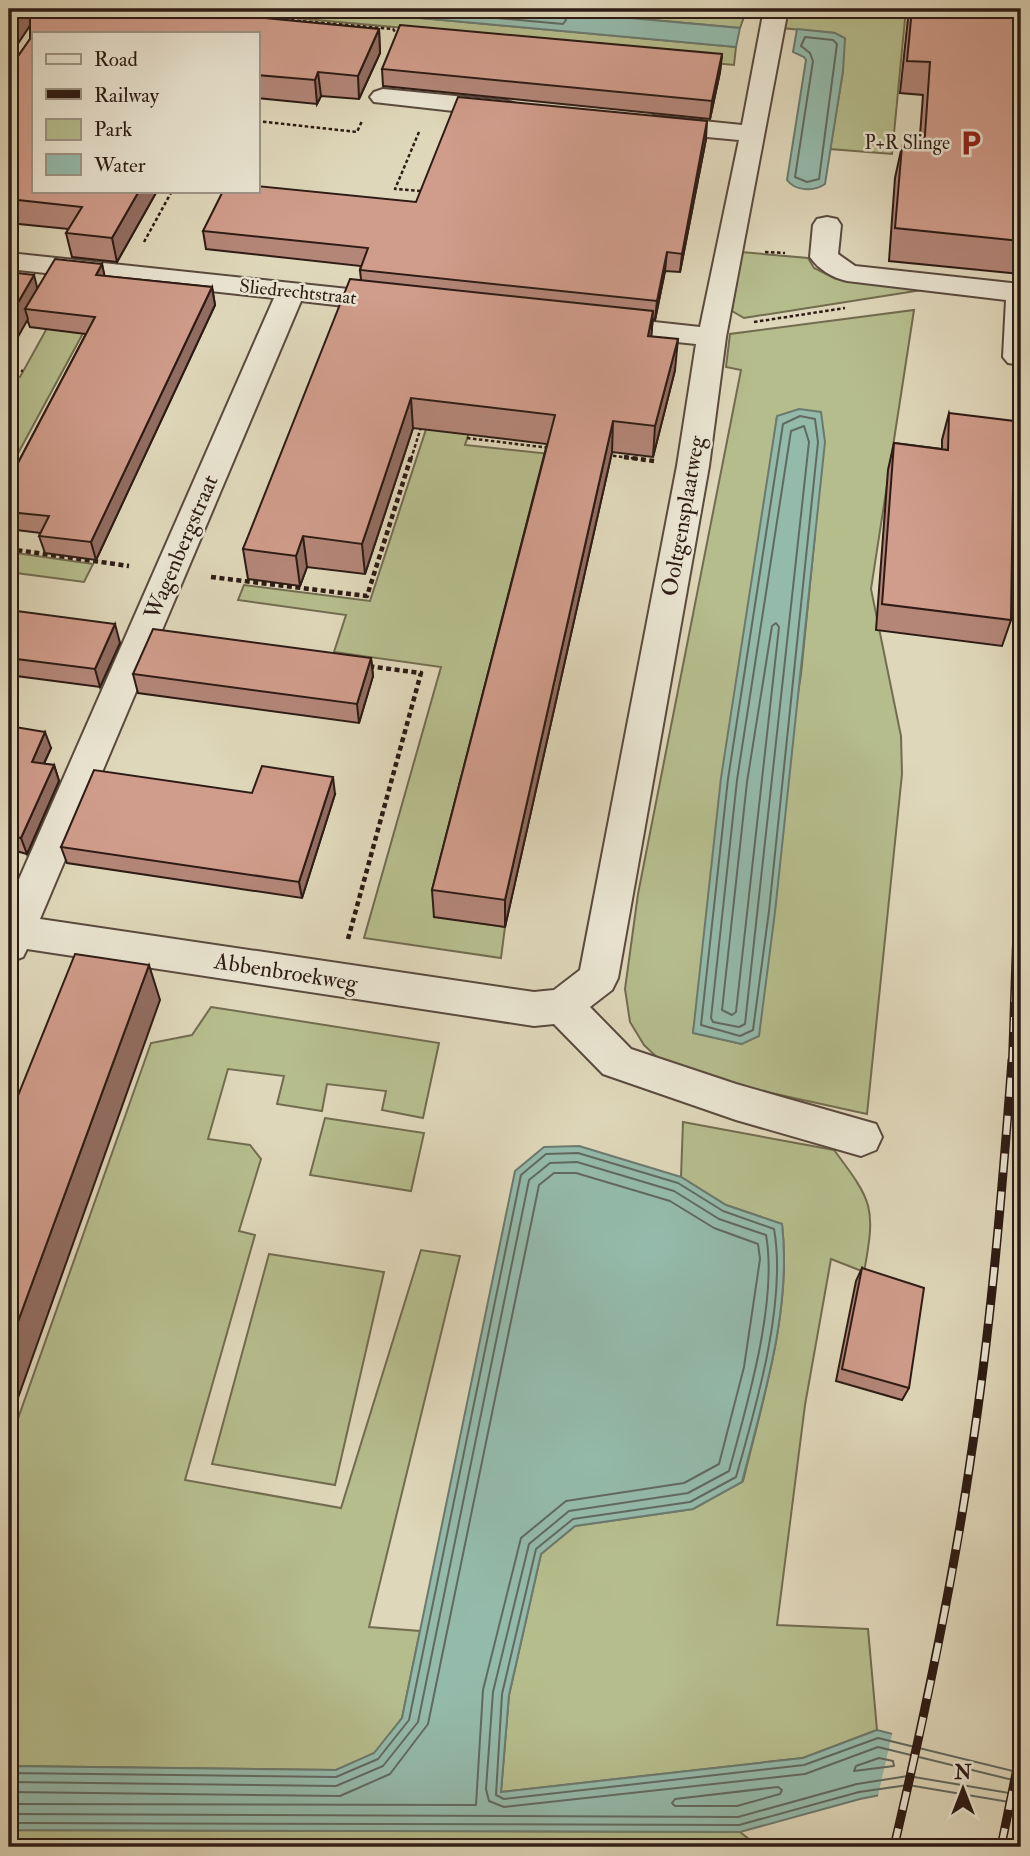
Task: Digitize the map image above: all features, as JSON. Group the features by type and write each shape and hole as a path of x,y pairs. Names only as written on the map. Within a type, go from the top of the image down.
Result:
{"street":[{"name":"Ooltgensplaatweg","path":"563,1006 598,978 693,466 713,333 732,248 776,9"},
{"path":"375,104 535,112"},
{"path":"631,122 752,134"},
{"path":"827,225 824,257 847,273 1020,293 1018,357"},
{"name":"Sliedrechtstraat","path":"9,261 419,305"},
{"name":"Wagenbergstraat","path":"11,936 292,291"},
{"path":"567,321 713,333"},
{"name":"Abbenbroekweg","path":"11,936 534,1009 563,1006"},
{"path":"563,1006 617,1062 736,1102 861,1137"}],"path":[{"path":"258,23 267,18 393,29 397,36"},
{"path":"262,26 267,18"},
{"path":"397,36 411,37"},
{"path":"392,47 397,36"},
{"path":"259,121 357,132 375,104"},
{"path":"418,202 422,191 395,189 420,128"},
{"path":"140,251 171,192"},
{"path":"222,192 239,194"},
{"path":"732,248 824,257"},
{"path":"9,369 23,371"},
{"path":"9,549 367,596 424,415"},
{"path":"467,438 560,450"},
{"path":"600,455 693,466"},
{"path":"337,980 421,673 355,664"}],"green space":[{"path":"129,9 323,9 736,47 734,65 402,34 404,28 261,15 258,21"},
{"path":"531,9 737,9 745,14 740,28"},
{"path":"784,9 906,9 892,154 830,149 843,71 835,33 781,28"},
{"path":"741,252 808,258 814,268 836,279 922,290 744,318 732,311"},
{"path":"107,289 9,470 9,376 20,377 62,301"},
{"path":"914,310 871,589 901,736 902,774 867,1114 702,1078 660,1060 644,1045 630,1022 625,989 638,894 741,370 726,367 730,334","holes":["777,417 815,534 801,674 742,1044 693,1033"]},
{"path":"459,328 486,382 465,445 551,454 434,916 505,927 501,958 364,938 441,667 334,652 346,615 238,600 244,585 370,601"},
{"path":"9,552 93,564 84,582 9,572"},
{"path":"211,1007 439,1043 423,1118 382,1110 386,1091 327,1084 322,1111 277,1104 284,1076 228,1069 208,1139 250,1145 261,1159 239,1231 255,1235 185,1480 341,1508 421,1250 460,1256 369,1627 420,1631 402,1718 374,1754 336,1770 9,1766 9,1444 151,1043 192,1035"},
{"path":"325,1118 424,1133 411,1191 310,1175"},
{"path":"683,1122 834,1150 857,1182 868,1206 870,1233 864,1272 831,1259 805,1405 777,1625 868,1629 877,1730 803,1758 501,1792 509,1695 541,1554 575,1526 693,1509 743,1481 774,1354 783,1288 782,1224 726,1205 681,1177"},
{"path":"269,1254 384,1272 335,1485 212,1464"},
{"path":"9,1830 740,1832 759,1847 9,1847"}],"water":[{"path":"323,9 531,9 740,28 736,47"},
{"path":"797,29 835,33 845,38 843,71 825,184 810,189 800,188 787,180 806,60 793,52"},
{"path":"799,409 821,412 825,442 775,912 759,1036 742,1044 693,1033 721,778 777,416"},
{"path":"579,1146 681,1177 726,1205 782,1224 783,1288 774,1354 742,1482 693,1509 575,1526 541,1554 509,1695 501,1792 803,1758 877,1730 1021,1767 860,1799 740,1832 9,1830 9,1766 336,1770 374,1753 402,1718 515,1171 544,1147"}],"pier":[{"path":"893,1730 1021,1763 1021,1815 908,1795 877,1800"}],"building":[{"path":"9,9 20,9 9,25"},
{"path":"236,9 232,15 379,29 358,76 318,72 315,80 259,75 259,32 32,32 32,192 138,192 112,238 66,233 82,207 9,199 9,64 14,62 30,39 30,12"},
{"name":"P+R Slinge","path":"912,9 1021,9 1021,241 895,228 902,146 924,149 930,62 907,61"},
{"path":"400,25 722,54 712,101 382,69"},
{"path":"458,97 707,121 682,254 667,252 657,301 360,270 368,248 203,231 222,192 259,192 259,186 416,202"},
{"path":"55,259 102,264 96,275 212,287 91,542 39,536 49,516 9,512 9,480 95,317 25,309"},
{"path":"9,272 34,275 9,318"},
{"path":"350,279 653,311 648,336 678,339 655,426 613,421 505,900 432,890 555,415 411,398 362,544 303,536 296,556 243,549"},
{"path":"949,413 1014,421 1011,620 882,604 894,443 948,450"},
{"path":"9,610 115,624 95,669 9,658"},
{"path":"153,629 371,658 357,704 133,674"},
{"path":"9,726 45,732 32,762 54,765 21,838 9,838"},
{"path":"262,766 333,777 299,882 61,847 94,770 252,793"},
{"path":"75,954 149,965 9,1346 9,1118"},
{"path":"862,1268 924,1288 909,1388 842,1369"}],"railway":[{"path":"1012,1062 1021,795"},
{"path":"894,1847 937,1653 971,1456 995,1259 1012,1060"},
{"path":"1001,1847 1021,1749"}],"place":[{"name":"P+R Slinge","path":"971,143"}]}
